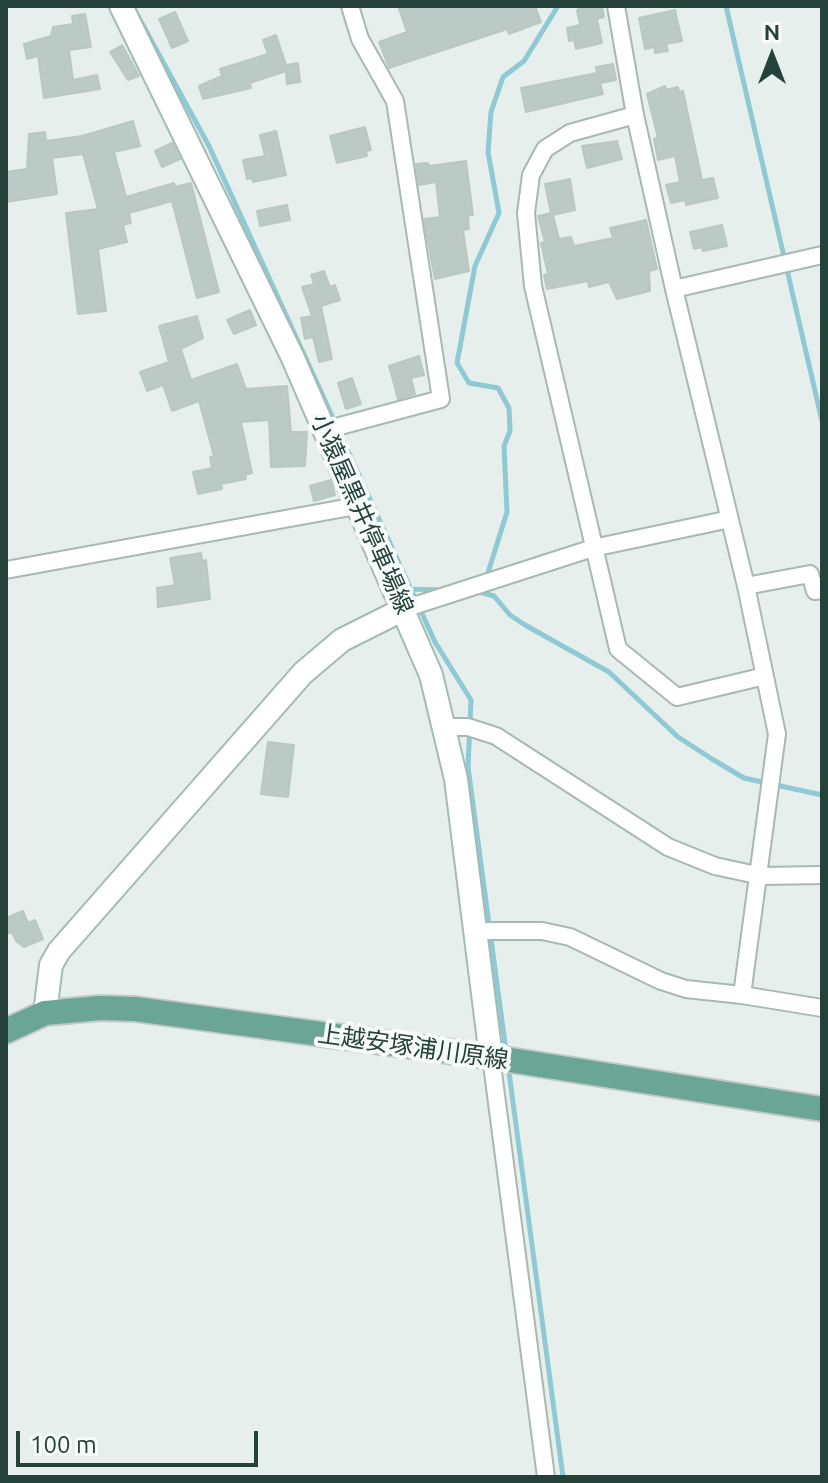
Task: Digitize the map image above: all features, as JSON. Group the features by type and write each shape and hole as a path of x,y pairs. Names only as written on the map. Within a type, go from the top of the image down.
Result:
{"main road":[{"name":"小猿屋黒井停車場線","path":"121,6 243,249 431,675 445,727 477,931 491,1057"},
{"path":"45,1013 51,965 59,951 303,673 342,640 404,609"},
{"name":"上越安塚浦川原線","path":"6,1031 45,1013 100,1008 135,1009 491,1057 822,1109"}],"street":[{"path":"325,430 441,399 395,101 360,39 350,6"},
{"path":"616,6 635,115 746,586 777,734 761,876 742,995"},
{"path":"635,115 570,133 545,149 531,175 526,213 533,286 593,548 618,649 646,674 677,697 765,676"},
{"path":"674,289 822,255"},
{"path":"6,570 356,506"},
{"path":"404,609 593,548 730,519"},
{"path":"746,586 810,574 815,591 822,590"},
{"path":"445,727 468,727 496,736 668,847 715,866 761,876 822,875"},
{"path":"477,931 542,931 570,937 661,981 686,989 822,1008"},
{"path":"491,1057 546,1477"}],"building":[{"path":"398,6 535,6 541,22 509,34 507,29 389,68 379,42 407,32"},
{"path":"584,6 602,6 604,17 597,19 602,43 576,49 574,40 569,41 567,28 580,25 577,10"},
{"path":"675,10 682,41 666,44 668,51 655,53 654,47 645,49 639,18"},
{"path":"175,12 188,41 172,48 159,19"},
{"path":"85,14 91,47 69,50 73,80 97,75 100,89 44,98 38,56 27,59 24,44 51,36 53,27 73,24 72,16"},
{"path":"276,35 286,65 298,63 300,82 287,84 286,71 250,83 251,88 203,99 199,86 222,76 220,69 268,54 263,40"},
{"path":"122,45 139,76 128,80 110,52"},
{"path":"613,64 616,80 600,83 603,94 526,112 521,88 597,73 596,67"},
{"path":"665,86 666,90 678,87 679,92 683,91 702,180 713,178 718,198 686,205 685,200 671,203 666,185 680,182 675,156 658,160 654,139 658,138 647,94"},
{"path":"133,121 140,146 114,152 126,197 174,183 175,187 191,183 219,292 197,298 172,201 129,213 131,223 123,225 127,242 98,249 106,311 78,314 66,213 98,209 83,154 52,158 57,194 6,202 6,172 27,169 29,134 45,132 46,141 82,136"},
{"path":"365,127 371,150 366,151 367,156 337,163 330,136"},
{"path":"276,131 286,175 253,182 252,178 247,179 243,160 265,156 260,135"},
{"path":"617,141 622,159 587,168 582,146"},
{"path":"172,143 180,159 162,167 155,151"},
{"path":"466,161 473,215 468,215 469,229 463,230 469,271 435,279 424,219 440,217 436,182 419,185 416,164 428,163 428,166"},
{"path":"570,179 575,210 553,215 559,239 571,237 574,246 613,238 610,228 646,220 657,269 649,271 650,291 617,299 609,282 589,287 588,281 547,289 544,275 548,274 541,243 545,242 538,216 551,213 545,184"},
{"path":"287,205 290,220 260,226 257,211"},
{"path":"722,225 727,246 703,251 702,247 694,249 690,232"},
{"path":"324,271 330,287 335,285 340,300 321,306 332,359 319,362 313,337 305,339 301,318 312,316 302,287 314,284 311,275"},
{"path":"250,310 256,325 234,334 227,320"},
{"path":"197,316 203,338 181,349 191,380 237,364 246,389 287,386 291,432 307,432 305,466 271,467 269,420 241,422 252,473 245,475 246,479 221,484 222,489 198,494 193,472 212,468 210,457 214,456 199,401 172,411 163,385 147,391 140,372 169,362 159,326"},
{"path":"419,356 424,375 411,378 415,394 398,399 389,366"},
{"path":"352,378 361,404 346,409 338,383"},
{"path":"331,480 335,495 314,501 310,486"},
{"path":"201,553 202,561 206,560 210,599 158,607 157,588 175,585 170,558"},
{"path":"268,742 294,745 288,797 261,794"},
{"path":"23,911 28,923 35,920 43,939 24,947 16,941 12,932 6,934 6,918"}],"waterway":[{"path":"486,579 507,512 504,446 510,431 509,408 498,388 469,383 457,363 475,266 499,213 488,152 491,112 503,77 524,61 558,6"},
{"path":"726,6 822,421"},
{"path":"133,7 209,146 435,642 471,700 468,767 506,1051"},
{"path":"410,589 441,590"},
{"path":"479,592 494,596 510,615 525,625 609,672 678,737 744,778 822,795"},
{"path":"508,1065 563,1477"}]}
